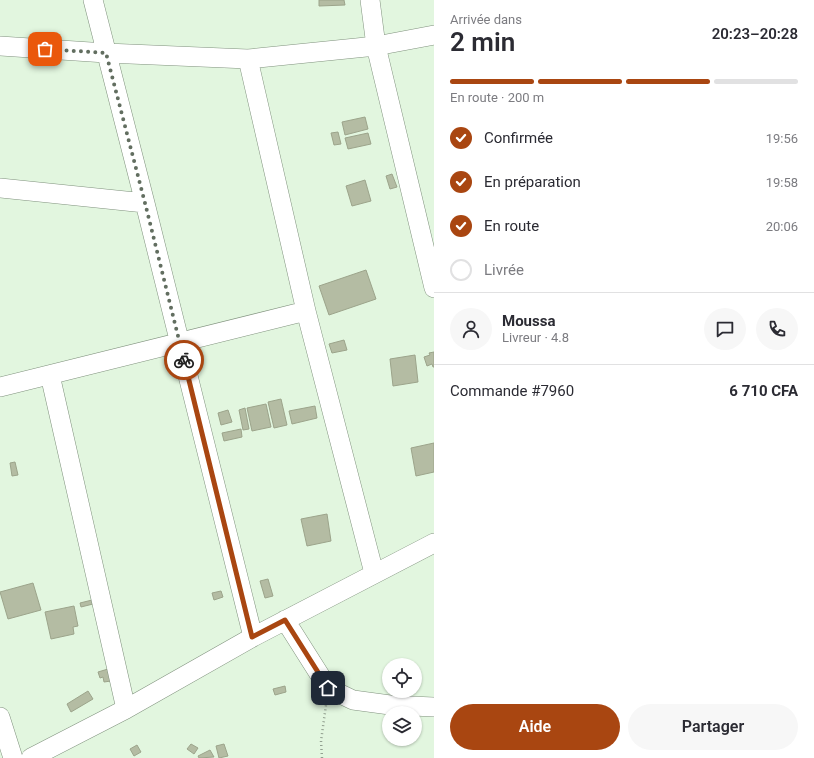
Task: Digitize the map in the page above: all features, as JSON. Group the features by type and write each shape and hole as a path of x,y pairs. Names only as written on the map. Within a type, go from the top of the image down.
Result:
{"street":[{"path":"93,0 180,341 252,637"},
{"path":"370,0 376,46 434,288"},
{"path":"0,46 106,53 248,59 376,46 434,35"},
{"path":"248,59 306,310 374,573"},
{"path":"0,188 145,203"},
{"path":"0,388 306,310"},
{"path":"50,375 126,709"},
{"path":"31,758 126,709 252,637 434,543"},
{"path":"285,620 328,688 353,700 390,705 434,706"},
{"path":"0,717 12,758"}],"path":[{"path":"322,758 321,741 328,688"}],"building":[{"path":"319,0 344,0 345,5 319,6"},
{"path":"365,117 368,129 345,135 342,122"},
{"path":"338,132 341,144 334,145 331,133"},
{"path":"368,133 371,144 348,149 345,138"},
{"path":"392,174 397,187 390,189 386,176"},
{"path":"365,180 371,201 352,206 346,186"},
{"path":"366,270 376,299 329,315 319,286"},
{"path":"344,340 347,350 332,353 329,344"},
{"path":"434,352 434,367 432,364 427,366 424,357 430,355 429,353"},
{"path":"415,355 418,382 393,386 390,359"},
{"path":"281,399 287,425 274,428 268,402"},
{"path":"266,404 271,427 252,431 247,408"},
{"path":"315,406 317,418 292,424 289,411"},
{"path":"245,408 249,429 243,430 239,410"},
{"path":"228,410 232,422 221,425 218,413"},
{"path":"241,429 242,437 224,441 222,433"},
{"path":"434,443 434,472 416,476 411,448"},
{"path":"15,462 18,475 12,476 10,463"},
{"path":"327,514 331,541 307,546 301,519"},
{"path":"268,579 273,596 265,598 260,581"},
{"path":"33,583 41,610 8,619 0,592"},
{"path":"221,591 223,597 214,600 212,593"},
{"path":"92,600 93,604 81,607 80,603"},
{"path":"74,606 78,626 73,627 74,634 51,639 45,612"},
{"path":"108,669 111,681 104,682 103,677 100,678 98,672"},
{"path":"285,686 286,692 275,695 273,689"},
{"path":"88,691 93,699 71,712 67,704"},
{"path":"191,744 198,748 194,754 187,749"},
{"path":"224,744 228,756 219,758 216,746"},
{"path":"137,745 141,752 134,756 130,749"},
{"path":"210,750 214,757 199,758 198,756"}],"way so far":[{"path":"45,49 106,53 184,360"}],"route":[{"path":"184,360 252,637 285,620 328,688"}]}
